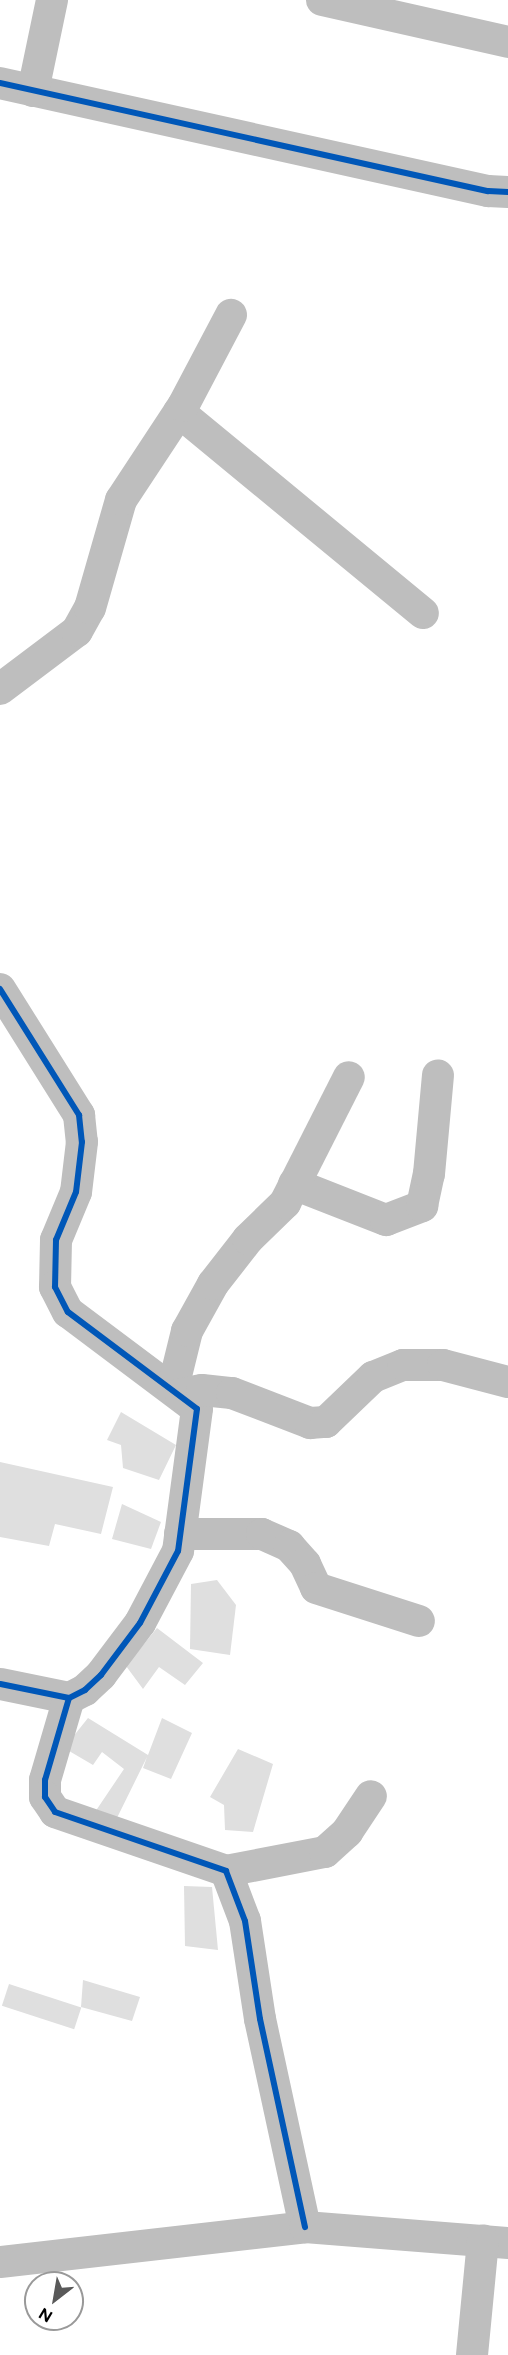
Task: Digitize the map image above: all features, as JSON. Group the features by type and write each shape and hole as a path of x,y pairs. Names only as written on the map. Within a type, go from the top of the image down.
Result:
{"street":[{"path":"33,91 52,0"},
{"path":"322,0 508,42"},
{"path":"0,83 489,191 508,192"},
{"path":"0,689 77,631 90,608 121,500 179,412 231,315"},
{"path":"179,412 423,613"},
{"path":"0,989 79,1115 82,1142 76,1192 56,1240 55,1287 68,1312 116,1350 177,1391 197,1409 178,1551 140,1623 101,1675 85,1690 69,1698 0,1684"},
{"path":"294,1184 386,1220 422,1206 429,1174 438,1075"},
{"path":"177,1391 187,1331 213,1284 248,1239 285,1203 349,1077"},
{"path":"177,1391 202,1390 232,1393 310,1423 326,1422 373,1377 403,1365 444,1365 508,1382"},
{"path":"180,1534 262,1534 289,1546 304,1564 316,1587 419,1621"},
{"path":"69,1698 45,1780 45,1797 55,1812 226,1871 325,1852 347,1832 371,1796"},
{"path":"226,1871 245,1921 260,2019 305,2227"},
{"path":"0,2262 305,2227 495,2242 472,2355"}],"building":[{"path":"121,1412 176,1445 159,1480 123,1468 121,1445 107,1440"},
{"path":"0,1462 113,1487 101,1534 55,1524 49,1546 0,1537"},
{"path":"122,1504 161,1522 151,1549 112,1539"},
{"path":"217,1580 236,1605 230,1655 190,1649 191,1584"},
{"path":"157,1628 203,1663 185,1685 159,1667 143,1689 126,1666"},
{"path":"88,1718 148,1755 162,1718 192,1733 171,1779 143,1768 147,1757 114,1824 93,1815 124,1769 102,1752 93,1765 64,1748"},
{"path":"238,1749 273,1764 253,1832 225,1830 224,1805 210,1797"},
{"path":"184,1886 212,1887 218,1950 185,1946"},
{"path":"83,1980 140,1997 132,2021 81,2007"},
{"path":"9,1984 81,2007 74,2029 2,2006"}],"cycle path":[{"path":"0,83 488,191 508,192"},
{"path":"0,989 79,1115 82,1142 76,1192 56,1240 55,1287 68,1312 197,1409 178,1551 140,1623 101,1675 85,1690 69,1698 0,1684"},
{"path":"69,1698 45,1780 45,1797 55,1812 226,1871 245,1921 260,2019 305,2227"}]}
